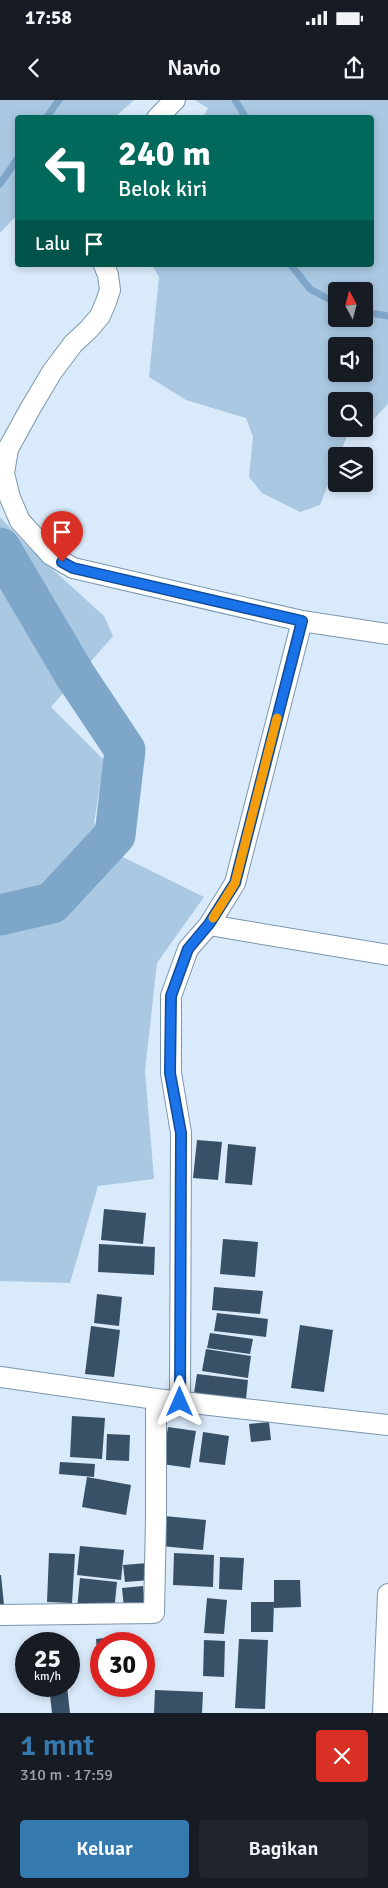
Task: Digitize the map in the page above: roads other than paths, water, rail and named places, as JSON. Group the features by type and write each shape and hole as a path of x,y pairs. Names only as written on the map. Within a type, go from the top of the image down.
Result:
{"street":[{"path":"160,115 175,100"},
{"path":"105,267 110,290 100,316 73,344 52,372 8,450 4,473 10,498 20,521 50,556 73,568 302,621 388,634"},
{"path":"180,1402 181,1133 170,1073 171,996 188,949 209,924 235,883 302,621"},
{"path":"209,924 388,955"},
{"path":"0,1377 180,1402 388,1425"},
{"path":"0,1615 154,1614 156,1399"},
{"path":"383,1713 388,1594"}],"waterway":[{"path":"48,115 59,100"},
{"path":"235,100 244,115"},
{"path":"0,184 15,162"},
{"path":"293,267 310,289 328,299"},
{"path":"373,314 388,316"},
{"path":"0,548 75,675 125,750 115,835 52,903 0,915"}]}
